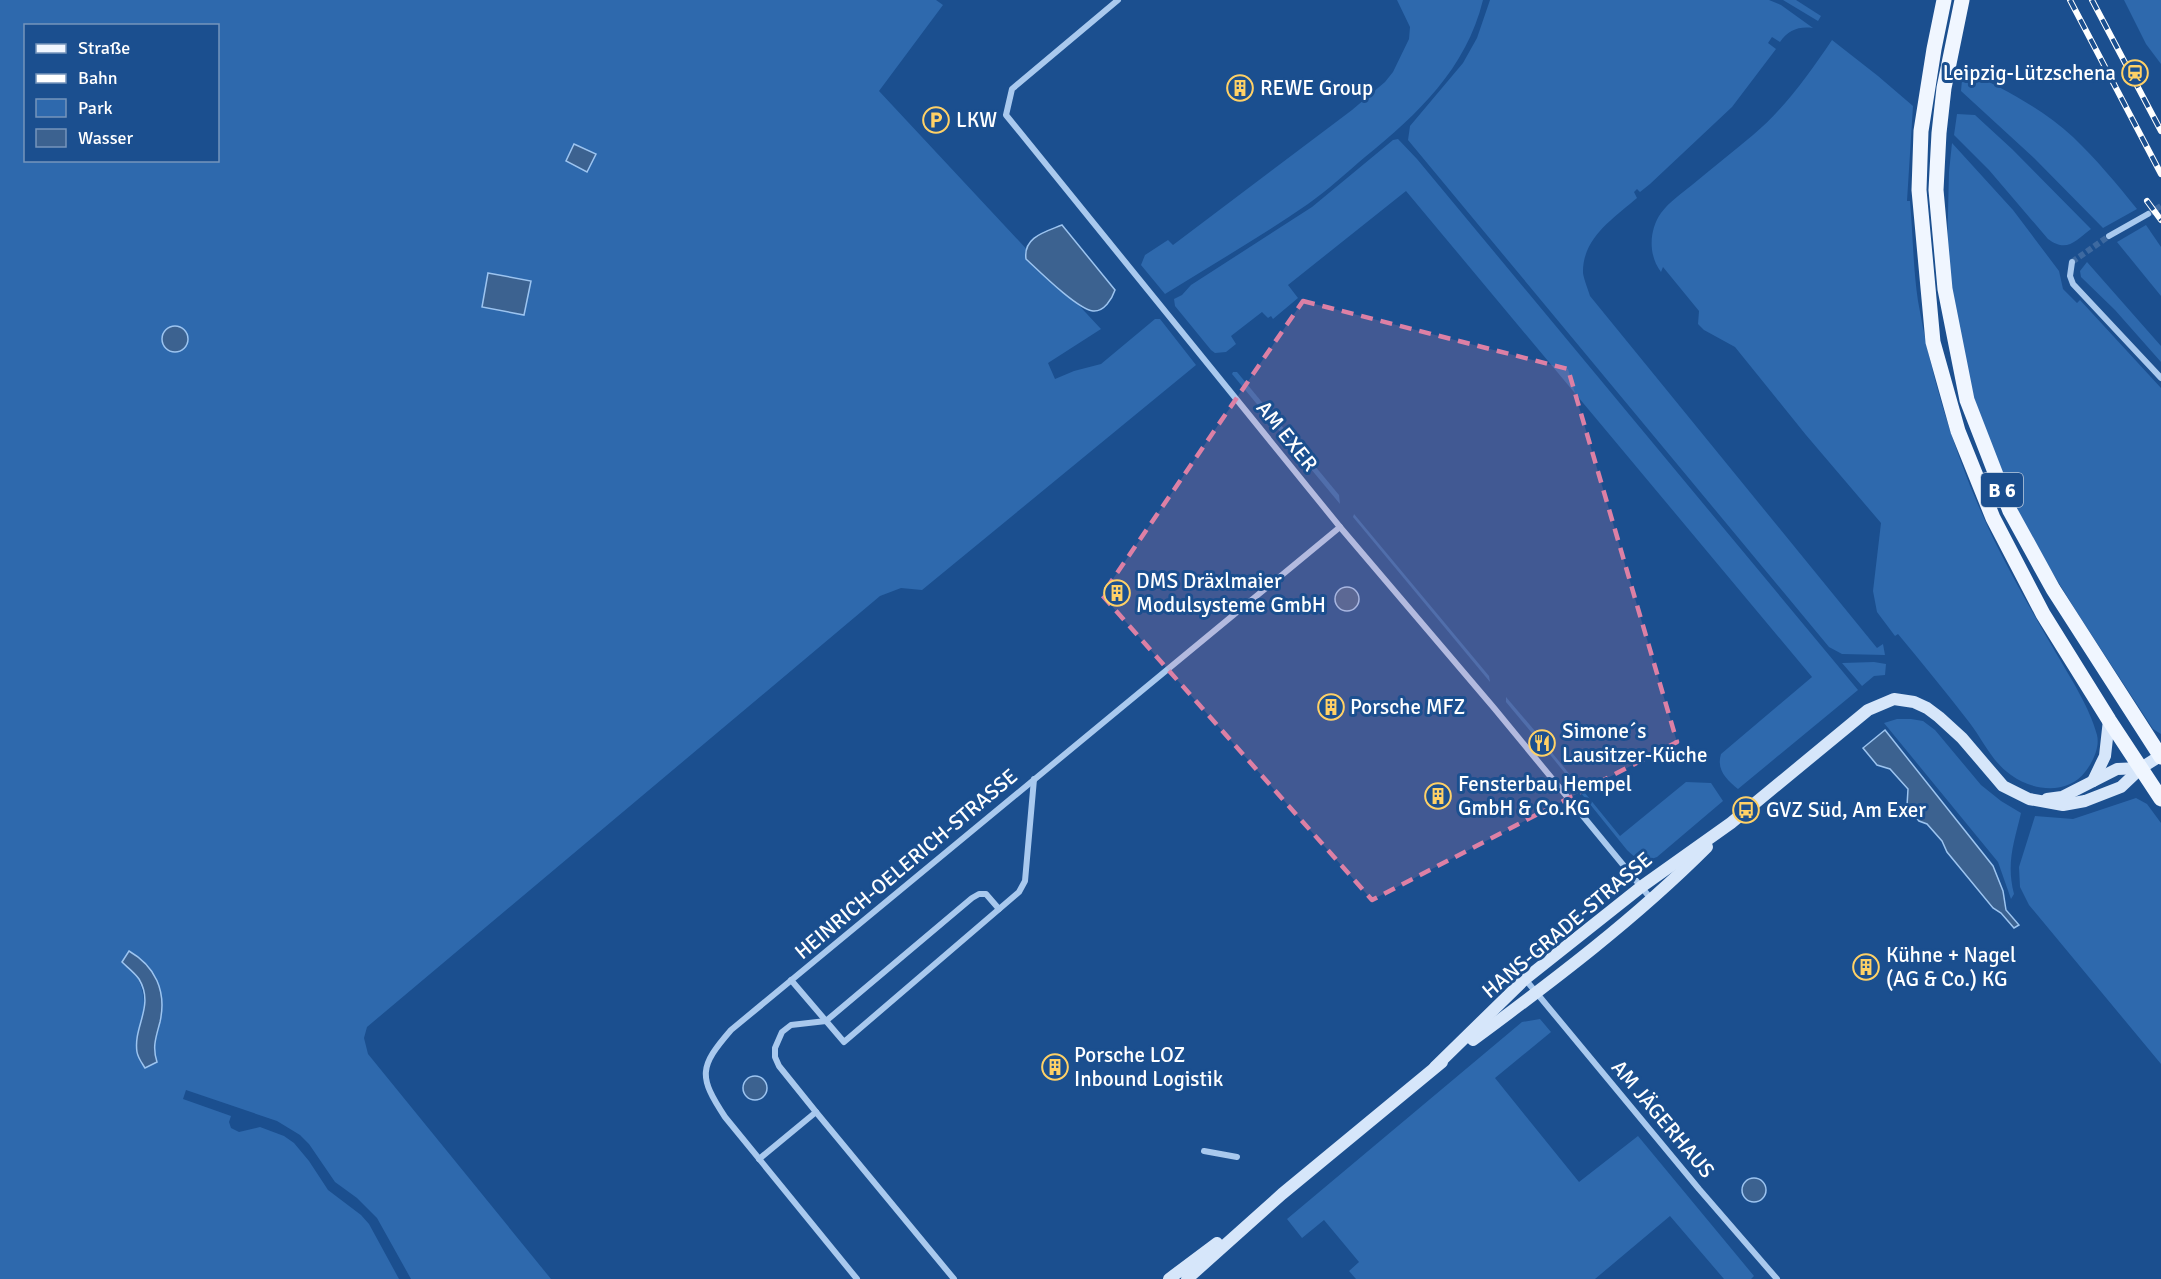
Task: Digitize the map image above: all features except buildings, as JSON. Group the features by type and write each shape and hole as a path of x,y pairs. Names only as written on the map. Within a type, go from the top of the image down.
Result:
{"main road":[{"name":"B 6","path":"1944,0 1921,131 1918,190 1933,342 1958,431 1993,518 2033,595 2109,720 2161,799"},
{"name":"B 6","path":"1962,0 1944,88 1936,190 1945,289 1967,400 2010,512 2053,590 2161,756"}],"street":[{"name":"AM EXER","path":"1118,0 1012,89 1006,116 1340,527 1494,708 1652,900"},
{"path":"2109,236 2148,214"},
{"path":"2072,262 2070,276 2073,284 2161,378"},
{"name":"HEINRICH-OELERICH-STRASSE","path":"857,1279 759,1160 709,1093 704,1070 715,1049 731,1030 1340,527"},
{"name":"HANS-GRADE-STRASSE","path":"1435,1067 1525,979 1641,887 1731,822 1868,710 1894,699 1914,702 1933,712 1962,738 2003,786 2036,801 2063,805 2085,801 2121,787 2141,768 2161,756"},
{"path":"2093,781 2105,756 2109,720"},
{"name":"HANS-GRADE-STRASSE","path":"2036,801 2062,797 2118,769 2141,768"},
{"path":"791,980 844,1042 1019,892 1025,881 1034,779"},
{"name":"HANS-GRADE-STRASSE","path":"1187,1279 1282,1194 1435,1067 1536,993 1652,900 1731,822"},
{"path":"954,1279 779,1066 775,1058 775,1048 782,1032 791,1025 826,1021 972,898 979,894 986,894 999,909"},
{"name":"AM JÄGERHAUS","path":"1525,979 1699,1189 1777,1279"},
{"path":"759,1160 816,1112"},
{"path":"1204,1151 1237,1157"},
{"name":"HANS-GRADE-STRASSE","path":"1169,1279 1282,1194"}],"highlighted area":[{"path":"1303,301 1568,369 1677,742 1372,900 1102,595"}],"green space":[{"path":"0,0 936,0 943,5 879,91 1101,329 1048,363 1055,379 1101,364 1155,319 1160,319 1196,365 922,590 901,588 880,596 367,1027 364,1038 368,1054 551,1279 411,1279 377,1218 357,1198 335,1182 309,1144 300,1135 277,1121 186,1090 183,1099 231,1116 229,1122 231,1128 239,1132 260,1127 284,1136 294,1143 328,1190 361,1215 369,1224 399,1279 0,1279","holes":["176,326 183,329 187,336 185,347 162,340 165,332","138,978 160,1022 154,1051 156,1062 138,1035 144,1006"]},
{"path":"1397,0 1483,0 1465,48 1438,88 1403,124 1315,199 1165,294 1141,265 1145,255 1168,240 1173,245 1352,110 1385,82 1393,72 1409,39 1410,27"},
{"path":"1490,0 1769,0 1781,5 1813,28 1794,30 1780,42 1772,37 1768,43 1776,49 1732,107 1650,184 1640,192 1637,189 1634,192 1637,198 1601,230 1588,249 1583,273 1590,296 1877,648 1883,644 1885,655 1842,654 1829,647 1408,140 1410,126 1463,63 1477,38"},
{"path":"1783,0 1796,0 1821,16 1818,21"},
{"path":"2124,0 2161,0 2161,64 2146,44"},
{"path":"1832,40 1913,106 1907,201 1910,201 1918,301 1938,392 1957,451 1993,538 2079,693 2090,714 2097,735 2098,744 2091,764 2078,779 2060,787 2029,785 2004,770 1925,667 1898,634 1895,636 1877,612 1873,591 1881,523 1735,347 1704,330 1698,324 1699,311 1663,267 1661,272 1654,258 1652,235 1664,209 1775,114"},
{"path":"1963,69 2020,99 2061,126 2098,163 2137,209 2103,228 2034,158 1961,91"},
{"path":"1957,114 1975,115 2091,229 2071,244 2060,245 2048,239 1989,170 1954,135"},
{"path":"1398,139 1858,690 1738,789 1721,770 1721,754 1812,677 1406,191 1288,285 1298,298 1273,319 1271,316 1268,318 1262,312 1231,336 1236,344 1226,352 1215,353 1211,350 1175,306 1174,299 1182,295 1191,285 1312,207 1393,140"},
{"path":"1952,143 2013,210 2059,271 2063,289 2077,303 2080,300 2161,388 2161,734 2153,729 2026,530 1980,421 1956,327 1947,253"},
{"path":"2146,225 2161,247 2161,296 2117,242"},
{"path":"2087,262 2161,346 2161,362 2115,310 2081,277 2080,271"},
{"path":"1237,372 1339,495 1340,504 1232,374"},
{"path":"1354,514 1489,676 1490,682 1353,517"},
{"path":"1842,663 1886,664 1885,675 1874,676 1862,686"},
{"path":"1506,697 1538,737 1536,738 1506,702"},
{"path":"1897,719 1923,721 1935,730 1981,785 2021,813 2012,853 2011,872 2014,894 2011,899 1998,862 1884,723"},
{"path":"1549,749 1620,836 1686,782 1711,783 1723,801 1657,857 1640,860 1627,850 1547,751"},
{"path":"2136,798 2147,804 2161,823 2161,1064 2029,905 2020,887 2019,867 2035,816 2073,819"},
{"path":"1540,1019 1551,1032 1495,1078 1579,1182 1638,1136 1754,1276 1751,1279 1724,1279 1670,1216 1595,1279 1356,1279 1349,1271 1359,1262 1324,1220 1302,1238 1287,1219 1522,1022"}],"water":[{"path":"574,144 596,154 587,172 566,161"},
{"path":"1062,225 1115,290 1110,301 1097,311 1086,309 1078,304 1026,259 1028,245 1036,236"},
{"path":"488,273 531,281 524,315 482,307"},
{"path":"175,326 184,330 188,339 184,348 175,352 166,348 162,339 166,330"},
{"path":"1347,587 1355,591 1359,599 1355,607 1347,611 1339,607 1335,599 1339,591"},
{"path":"1885,730 1993,866 2003,891 2006,910 2019,925 2014,928 2001,913 1993,908 1947,852 1942,841 1927,824 1919,821 1907,806 1908,789 1890,769 1877,765 1863,748"},
{"path":"129,951 146,964 152,972 157,980 162,1000 155,1047 157,1062 145,1068 138,1054 137,1043 145,998 139,979 122,962"},
{"path":"755,1076 763,1080 767,1088 763,1096 755,1100 747,1096 743,1088 747,1080"},
{"path":"1754,1178 1762,1182 1766,1190 1762,1198 1754,1202 1746,1198 1742,1190 1746,1182"}],"tunnel":[{"path":"2148,214 2161,206"},
{"path":"2072,262 2109,236"}],"railway":[{"path":"2070,0 2161,174"},
{"path":"2092,0 2161,131"},
{"path":"2147,201 2161,220"}],"place":[{"name":"Leipzig-Lützschena","path":"2135,73"},
{"name":"REWE Group","path":"1240,88"},
{"name":"LKW","path":"936,120"},
{"name":"DMS Dräxlmaier Modulsysteme GmbH","path":"1117,593"},
{"name":"Porsche MFZ","path":"1331,707"},
{"name":"Simone´s Lausitzer-Küche","path":"1542,743"},
{"name":"Fensterbau Hempel GmbH & Co.KG","path":"1438,796"},
{"name":"GVZ Süd, Am Exer","path":"1746,810"},
{"name":"Kühne + Nagel (AG & Co.) KG","path":"1866,967"},
{"name":"Porsche LOZ Inbound Logistik","path":"1055,1067"}]}
